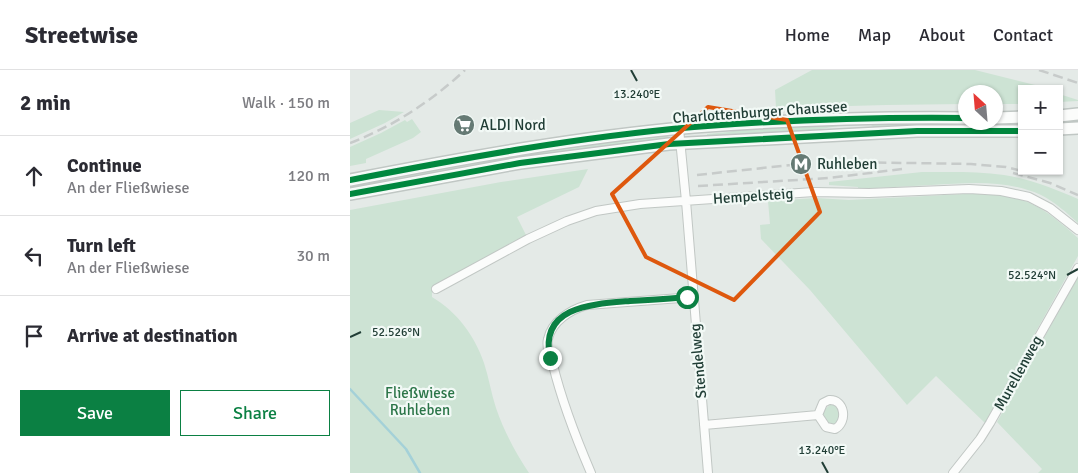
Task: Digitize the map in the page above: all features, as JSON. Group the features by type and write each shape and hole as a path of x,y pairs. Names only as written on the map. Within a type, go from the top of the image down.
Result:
{"main road":[{"path":"1063,116 1078,114"},
{"path":"1003,118 1018,117"},
{"name":"Charlottenburger Chaussee","path":"350,180 516,150 678,129 829,119 958,118"},
{"path":"1063,129 1078,128"},
{"name":"Charlottenburger Chaussee","path":"350,194 520,163 604,151 681,144 917,131 1018,131"}],"street":[{"name":"Stendelweg","path":"678,129 686,201 708,473"},
{"name":"Hempelsteig","path":"436,289 528,239 567,221 596,211 640,204 814,192 862,193 969,189 1000,191 1030,197 1050,208 1078,230"},
{"name":"Murellenweg","path":"953,473 990,423 1078,268"},
{"path":"591,473 567,413 556,378 548,344 548,338 552,330 564,316 587,305 694,297"},
{"path":"704,425 818,415"}],"highlighted area":[{"path":"708,107 787,120 820,212 734,300 646,257 612,194"}],"green space":[{"path":"812,70 975,70 1035,85 1018,85 1018,104 1003,104 1003,85 958,85 958,104 776,108 775,90"},
{"path":"1063,95 1078,100 1063,102"},
{"path":"379,110 404,112 350,139 350,123"},
{"path":"412,119 421,132 413,138 366,159 366,163 350,166 350,147 405,120 407,122"},
{"path":"858,122 858,125 815,130 707,136 707,134 729,132 748,127"},
{"path":"958,122 958,127 873,127 872,123"},
{"path":"1003,122 1018,122 1018,127 1003,127"},
{"path":"665,135 671,138 505,160 377,184 375,182 376,180 505,156"},
{"name":"Fließwiese Ruhleben","path":"588,169 579,187 517,217 528,239 432,290 432,297 457,317 476,343 503,425 529,473 350,473 350,210 501,182"},
{"path":"922,172 994,174 1023,179 1042,185 1078,199 1078,223 1056,204 1041,195 1014,186 1001,184 959,183 858,189 858,187 829,185 829,182"},
{"path":"965,194 1000,195 1027,202 1051,215 1078,238 1078,256 985,423 936,376 907,405 810,290 761,239 760,225 770,224 768,201 816,198 849,200"},
{"path":"1078,277 1078,473 1038,473 1042,469 997,422"},
{"path":"831,404 839,408 841,419 834,426 828,424 823,417 824,410"}],"waterway":[{"path":"350,389 406,449 420,473"}],"railway":[{"path":"350,143 366,137 411,112 465,70"},
{"path":"1039,70 1078,83"},
{"path":"697,175 791,165 847,162 971,164 1018,170"},
{"path":"698,186 829,178 902,169"},
{"path":"1013,173 1050,183 1078,195"}],"cycle path":[{"path":"350,180 521,149 651,131 796,121 958,118"},
{"path":"350,194 520,163 669,144 917,131 1018,131"}],"place":[{"name":"ALDI Nord","path":"464,125"},
{"name":"Ruhleben","path":"801,164"}],"route":[{"path":"550,358 548,338 558,322 570,312 595,304 687,297"}]}
